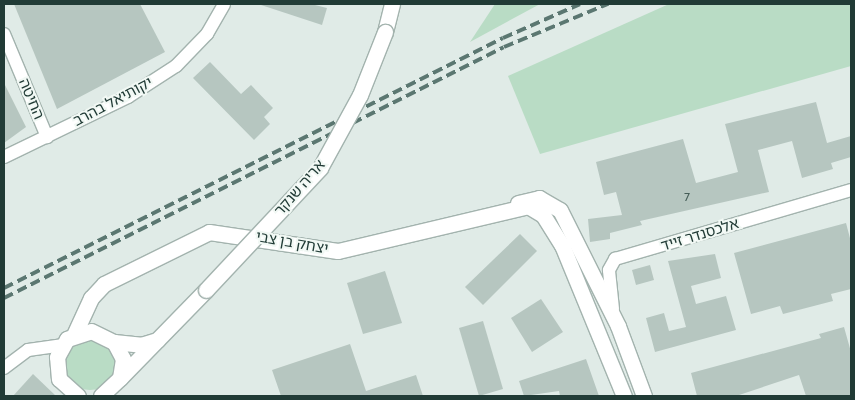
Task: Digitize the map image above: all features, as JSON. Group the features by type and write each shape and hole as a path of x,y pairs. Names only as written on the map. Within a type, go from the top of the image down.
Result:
{"street":[{"name":"יקותיאל בהרב","path":"4,157 128,98 176,66 207,34 224,4"},
{"name":"אריה שנקר","path":"102,396 206,290 320,168 360,95 384,32 392,4"},
{"name":"החיטה","path":"4,34 47,137"},
{"name":"אלכסנדר זייד","path":"618,326 609,289 609,270 616,259 851,190"},
{"name":"יצחק בן צבי","path":"74,335 91,298 112,278 209,232 338,250 508,208 539,198 555,205 618,326 644,396"},
{"name":"יצחק בן צבי","path":"508,208 538,210 555,232 600,330 624,396"},
{"path":"91,298 90,319 100,333 114,342 141,345 157,340"},
{"path":"4,368 33,349 62,345 74,335 100,333"},
{"path":"114,342 123,359 120,378"},
{"path":"56,370 62,345"},
{"path":"33,349 56,370 64,387 78,396"}],"green space":[{"path":"495,4 540,4 470,42"},
{"path":"669,4 851,4 851,66 540,154 508,76"},
{"path":"90,338 100,340 108,346 114,354 116,364 114,374 108,382 100,388 90,390 80,388 72,382 66,374 64,364 66,354 72,346 80,340"}],"building":[{"path":"14,4 140,4 165,52 57,109"},
{"path":"258,4 311,4 327,8 322,25"},
{"path":"210,62 241,94 251,85 273,108 264,117 270,124 254,140 193,78"},
{"path":"4,83 26,127 4,143"},
{"path":"816,102 827,143 851,136 851,157 831,163 833,169 802,178 792,141 758,150 769,192 640,221 642,225 610,233 610,239 590,242 588,219 622,215 616,192 604,195 596,162 683,139 696,183 738,172 725,124"},
{"path":"846,223 851,242 851,289 831,294 833,301 783,314 780,306 751,314 734,253"},
{"path":"520,234 537,251 483,305 465,287"},
{"path":"715,254 721,278 691,286 696,304 726,296 736,330 655,352 646,318 664,313 669,331 686,327 668,261"},
{"path":"650,265 654,280 636,285 632,270"},
{"path":"385,271 402,323 363,334 347,283"},
{"path":"541,299 563,332 532,352 511,318"},
{"path":"483,321 503,389 479,396 459,328"},
{"path":"844,327 851,352 851,396 806,396 799,375 736,396 697,396 691,373 821,338 819,334"},
{"path":"350,344 366,391 416,375 423,396 281,396 272,370"},
{"path":"586,359 599,396 560,396 559,391 524,396 519,381"},
{"path":"33,374 56,396 13,396"}],"railway":[{"path":"4,288 503,38 580,4"},
{"path":"4,298 504,47 608,4"}]}
